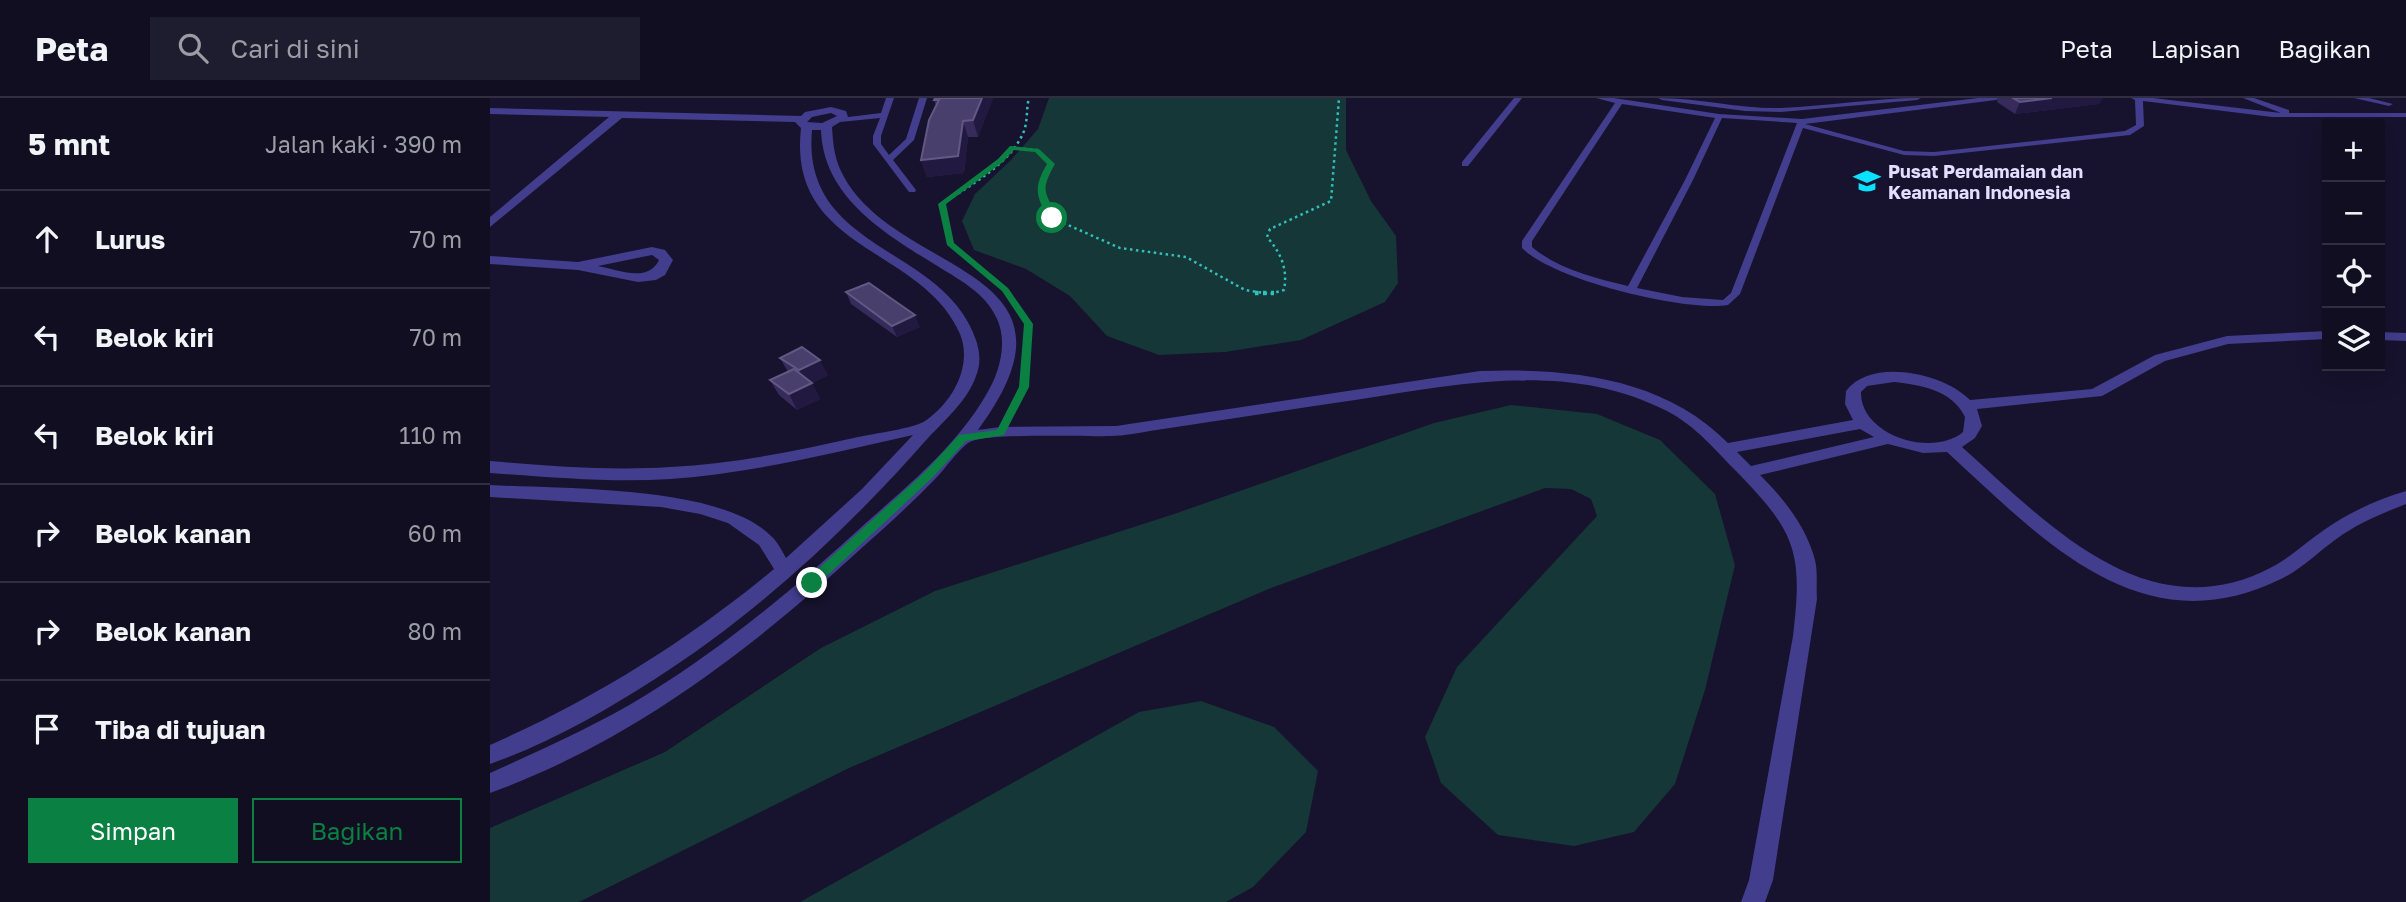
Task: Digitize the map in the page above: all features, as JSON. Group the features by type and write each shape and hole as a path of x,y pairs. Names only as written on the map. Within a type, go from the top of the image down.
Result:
{"street":[{"path":"490,783 603,730 685,680 812,583 928,475 963,438 994,394 1006,371 1011,339 1004,316 991,299 974,283 892,232 842,183 828,152 834,114 832,98"},
{"path":"580,112 603,103"},
{"path":"490,111 621,113 804,123 834,114"},
{"path":"490,223 621,113"},
{"path":"490,755 587,708 661,663 785,571 887,475 960,391 971,369 972,346 954,312 932,289 860,238 823,203 809,178 804,123"},
{"path":"490,260 578,266 644,278 660,272 666,260 660,253 652,251 578,266"},
{"path":"1968,405 2096,393 2160,358 2227,340 2322,335"},
{"path":"2385,336 2406,337"},
{"path":"963,438 1000,432 1116,432 1480,376 1533,374 1589,381 1639,394 1674,408 1706,430 1773,498 1794,528 1801,544 1808,582 1803,636 1761,880 1753,902"},
{"path":"1890,375 1923,380 1954,393 1968,405 1975,418 1974,430 1966,440 1931,449 1886,439 1863,424 1853,410 1851,397 1858,386 1871,378 1890,375"},
{"path":"1724,449 1863,424"},
{"path":"490,467 611,474 670,473 793,457 931,426"},
{"path":"1746,473 1886,439"},
{"path":"1951,446 2073,553 2119,581 2140,589 2172,595 2202,594 2238,588 2275,575 2333,532 2406,497"},
{"path":"490,491 661,500 702,508 734,519 765,540 785,571"},
{"path":"661,663 685,680"}],"lane":[{"path":"890,98 877,136 877,144 912,190"},
{"path":"888,160 910,140 923,98"},
{"path":"1465,164 1518,98"},
{"path":"1600,98 1718,116 1802,123 1996,98"},
{"path":"1662,98 1745,109 1781,110 1917,98"},
{"path":"1802,123 1887,149 1934,154 2136,130 2140,126 2137,98 2247,113 2297,116 2388,105"},
{"path":"2247,98 2297,116"},
{"path":"2358,98 2388,105 2406,115"},
{"path":"1688,100 1697,112"},
{"path":"1620,101 1527,241 1527,248 1541,260 1575,274 1631,290 1711,304 1731,300 1802,123"},
{"path":"834,114 883,115"},
{"path":"1631,290 1689,180 1718,116"}],"path":[{"path":"977,267 950,243 942,204 1001,161 1013,148 1024,132 1029,98"},
{"path":"1013,148 1037,150 1051,164 1041,182 1042,199 1052,218 1110,245 1149,254 1186,257 1254,294 1271,296 1283,290 1288,275 1277,248 1267,237 1270,229 1331,201 1335,186 1332,165 1338,129 1339,98"},
{"path":"1000,432 1024,387 1029,324 1013,301"}],"green space":[{"path":"1049,98 1346,98 1346,150 1371,201 1396,236 1398,283 1385,302 1301,340 1225,352 1159,355 1107,336 1070,296 1026,269 974,250 962,221 975,194 1010,161 1038,129"},
{"path":"1511,405 1597,414 1660,440 1715,494 1735,565 1705,690 1675,784 1634,832 1574,846 1498,835 1441,783 1425,737 1457,667 1597,516 1591,499 1571,489 1545,488 1271,588 849,768 579,902 490,902 490,828 665,752 821,648 935,591 1174,514 1434,423"},
{"path":"1201,701 1274,727 1318,771 1306,832 1253,887 1226,902 800,902 1139,712"}],"building":[{"path":"982,98 973,120 963,121 958,156 921,160 929,120 939,100 934,100"},
{"path":"2013,98 2052,98 2020,102"},
{"path":"869,283 915,315 892,326 846,292"},
{"path":"802,347 820,360 799,370 780,358"},
{"path":"794,369 812,383 789,394 770,380"}],"place":[{"name":"Pusat Perdamaian dan Keamanan Indonesia","path":"1867,181"}],"route":[{"path":"812,583 928,475 963,438 1000,432 1024,387 1029,324 1005,289 950,243 942,204 1001,161 1013,148 1037,150 1051,164 1041,182 1042,199 1052,218"}]}
